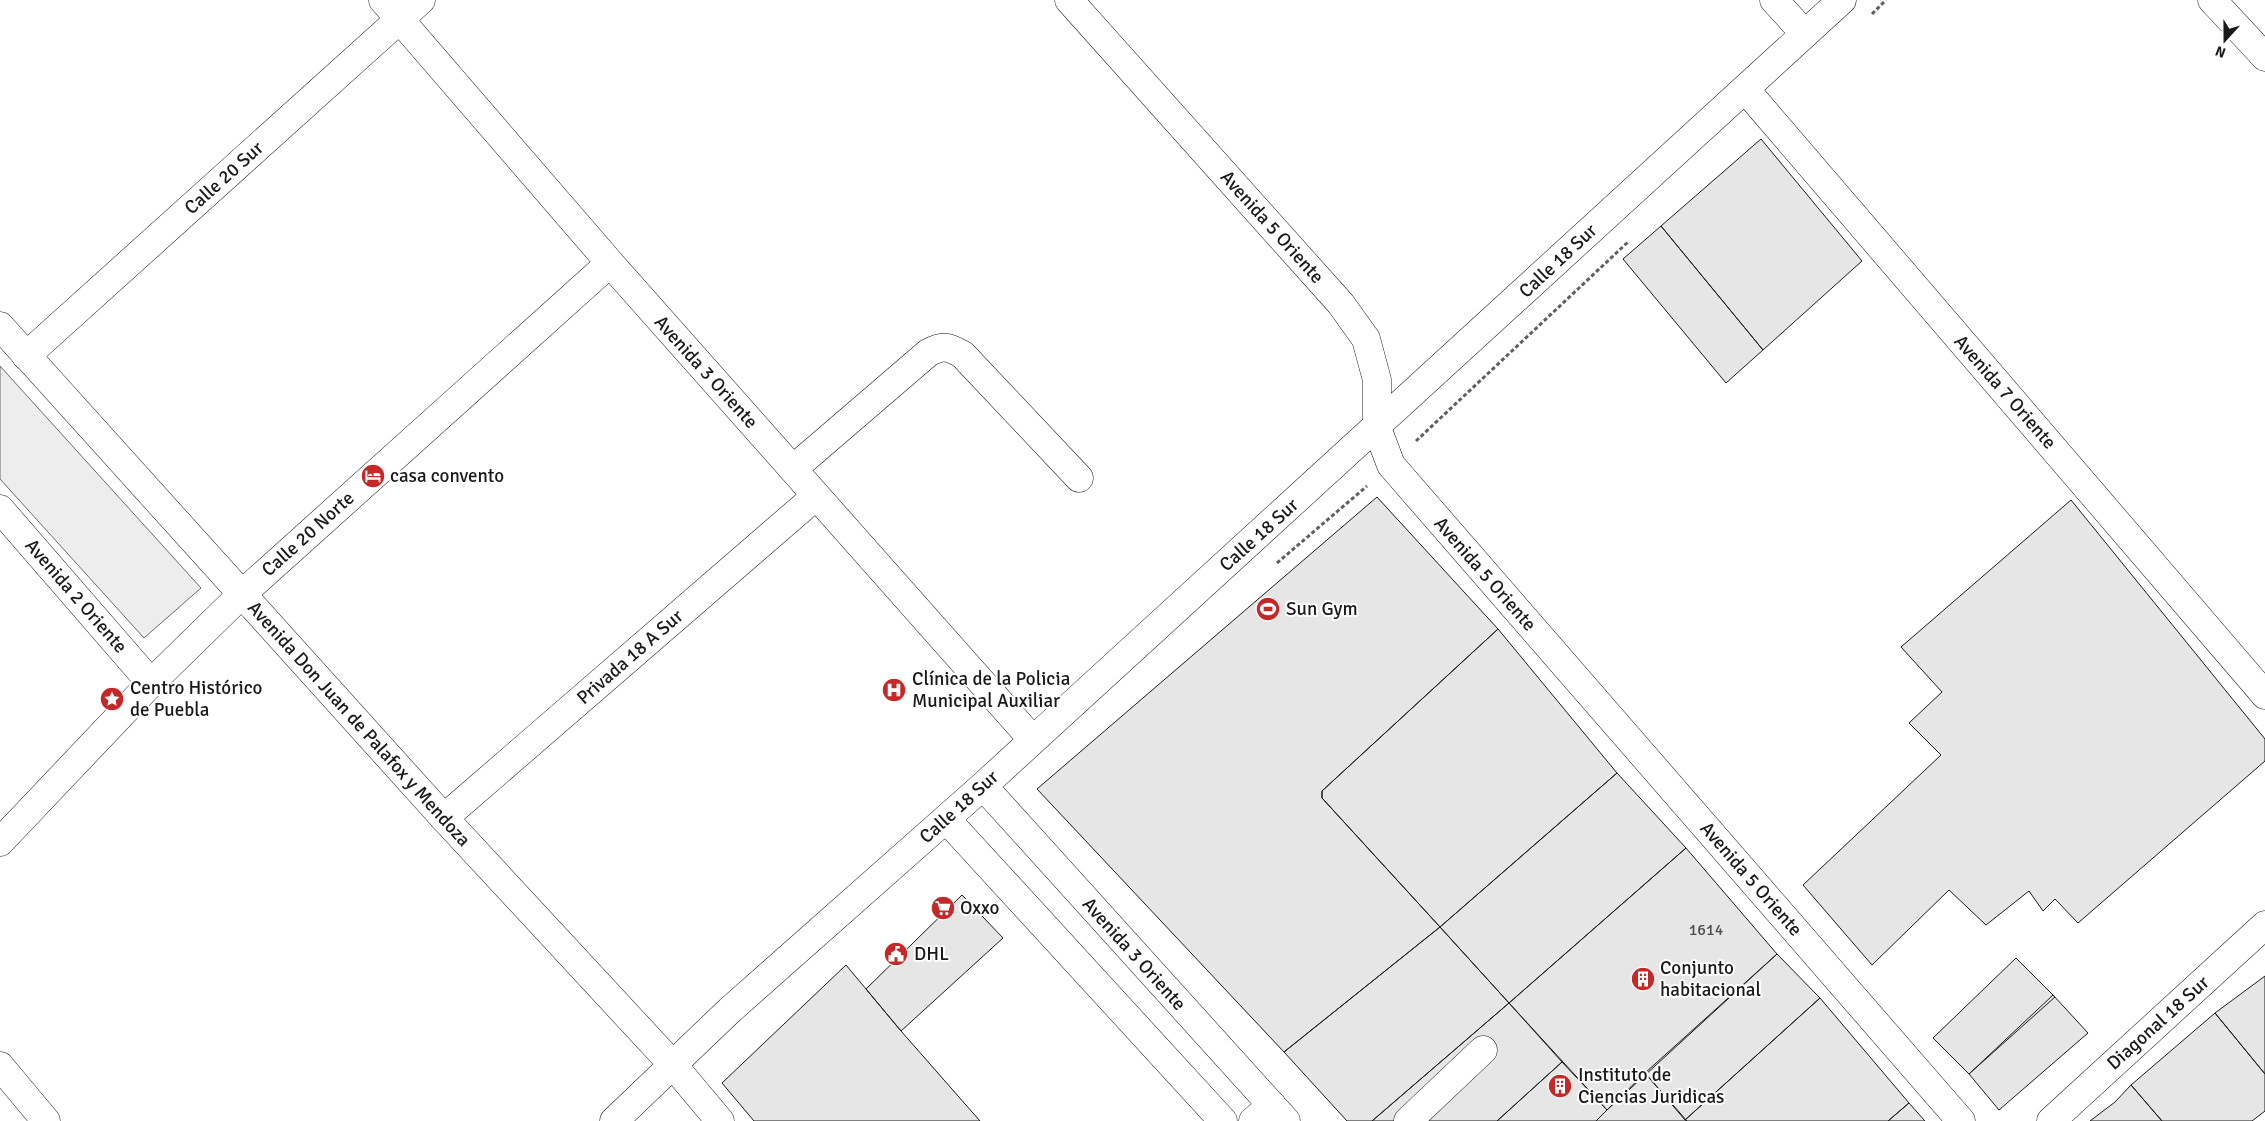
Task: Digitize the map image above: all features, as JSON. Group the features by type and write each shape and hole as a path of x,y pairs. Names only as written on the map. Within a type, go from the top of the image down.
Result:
{"street":[{"name":"Calle 20 Sur","path":"26,356 392,10 422,0"},
{"name":"Avenida 5 Oriente","path":"1069,0 1341,304 1366,339 1377,380 1377,428 1391,465 1960,1121"},
{"path":"1774,0 1805,34"},
{"name":"Calle 18 Sur","path":"614,1121 730,1010 983,786 1377,428 1842,0"},
{"path":"2212,0 2265,57"},
{"name":"Avenida 3 Oriente","path":"392,10 610,263 1033,740"},
{"name":"Avenida 7 Oriente","path":"1745,89 2265,696"},
{"name":"Calle 20 Norte","path":"0,842 151,683 242,594 610,263"},
{"name":"Avenida Don Juan de Palafox y Mendoza","path":"0,326 444,818 673,1066 720,1121"},
{"path":"793,469 928,353 939,347 952,348 963,355 1079,478"},
{"name":"Privada 18 A Sur","path":"444,818 816,496"},
{"name":"Avenida 2 Oriente","path":"0,509 151,683"},
{"name":"Avenida 3 Oriente","path":"983,786 1270,1116"},
{"path":"946,819 1223,1121"},
{"name":"Diagonal 18 Sur","path":"2051,1121 2265,925"},
{"path":"1408,1121 1483,1050"},
{"path":"0,1066 46,1121"}],"shaded area":[{"path":"0,366 201,588 144,638 0,479"}],"building":[{"path":"1761,139 1862,261 1763,350 1661,226"},
{"path":"1661,226 1763,350 1726,383 1623,259"},
{"path":"1377,497 1498,629 1322,791 1322,798 1440,927 1284,1052 1037,789"},
{"path":"2071,500 2265,739 2265,761 2078,923 2055,899 2043,911 2029,891 1986,925 1949,890 1872,965 1803,885 1941,755 1909,723 1942,692 1901,647"},
{"path":"1498,629 1617,773 1440,927 1322,798 1322,791"},
{"path":"1617,773 1686,848 1509,1003 1440,927"},
{"name":"Conjunto habitacional","path":"1686,848 1777,954 1607,1110 1509,1003"},
{"path":"962,895 1003,938 901,1031 866,989"},
{"path":"1440,927 1509,1003 1372,1121 1347,1121 1284,1052"},
{"path":"1777,954 1820,998 1685,1120 1645,1073"},
{"path":"2016,958 2055,997 1969,1074 1933,1038"},
{"path":"846,965 980,1121 754,1121 722,1083"},
{"path":"2265,976 2265,1074 2215,1013"},
{"path":"2053,995 2088,1033 1999,1110 1969,1074"},
{"path":"1820,998 1909,1103 1888,1121 1685,1120"},
{"path":"1509,1003 1562,1062 1497,1121 1372,1121"},
{"path":"2215,1013 2265,1074 2265,1111 2252,1121 2162,1121 2131,1085"},
{"name":"Instituto de Ciencias Juridicas","path":"1562,1062 1607,1110 1596,1121 1497,1121"},
{"path":"1645,1073 1687,1121 1596,1121 1607,1110"},
{"path":"2131,1085 2162,1121 2090,1121 2115,1102"},
{"path":"1909,1103 1925,1121 1888,1121"}],"place":[{"name":"casa convento","path":"373,476"},
{"name":"Sun Gym","path":"1268,609"},
{"name":"Clínica de la Policia Municipal Auxiliar","path":"894,690"},
{"name":"Centro Histórico de Puebla","path":"112,699"},
{"name":"Oxxo","path":"943,908"},
{"name":"DHL","path":"896,954"},
{"name":"Conjunto habitacional","path":"1643,979"},
{"name":"Instituto de Ciencias Juridicas","path":"1560,1086"}]}
